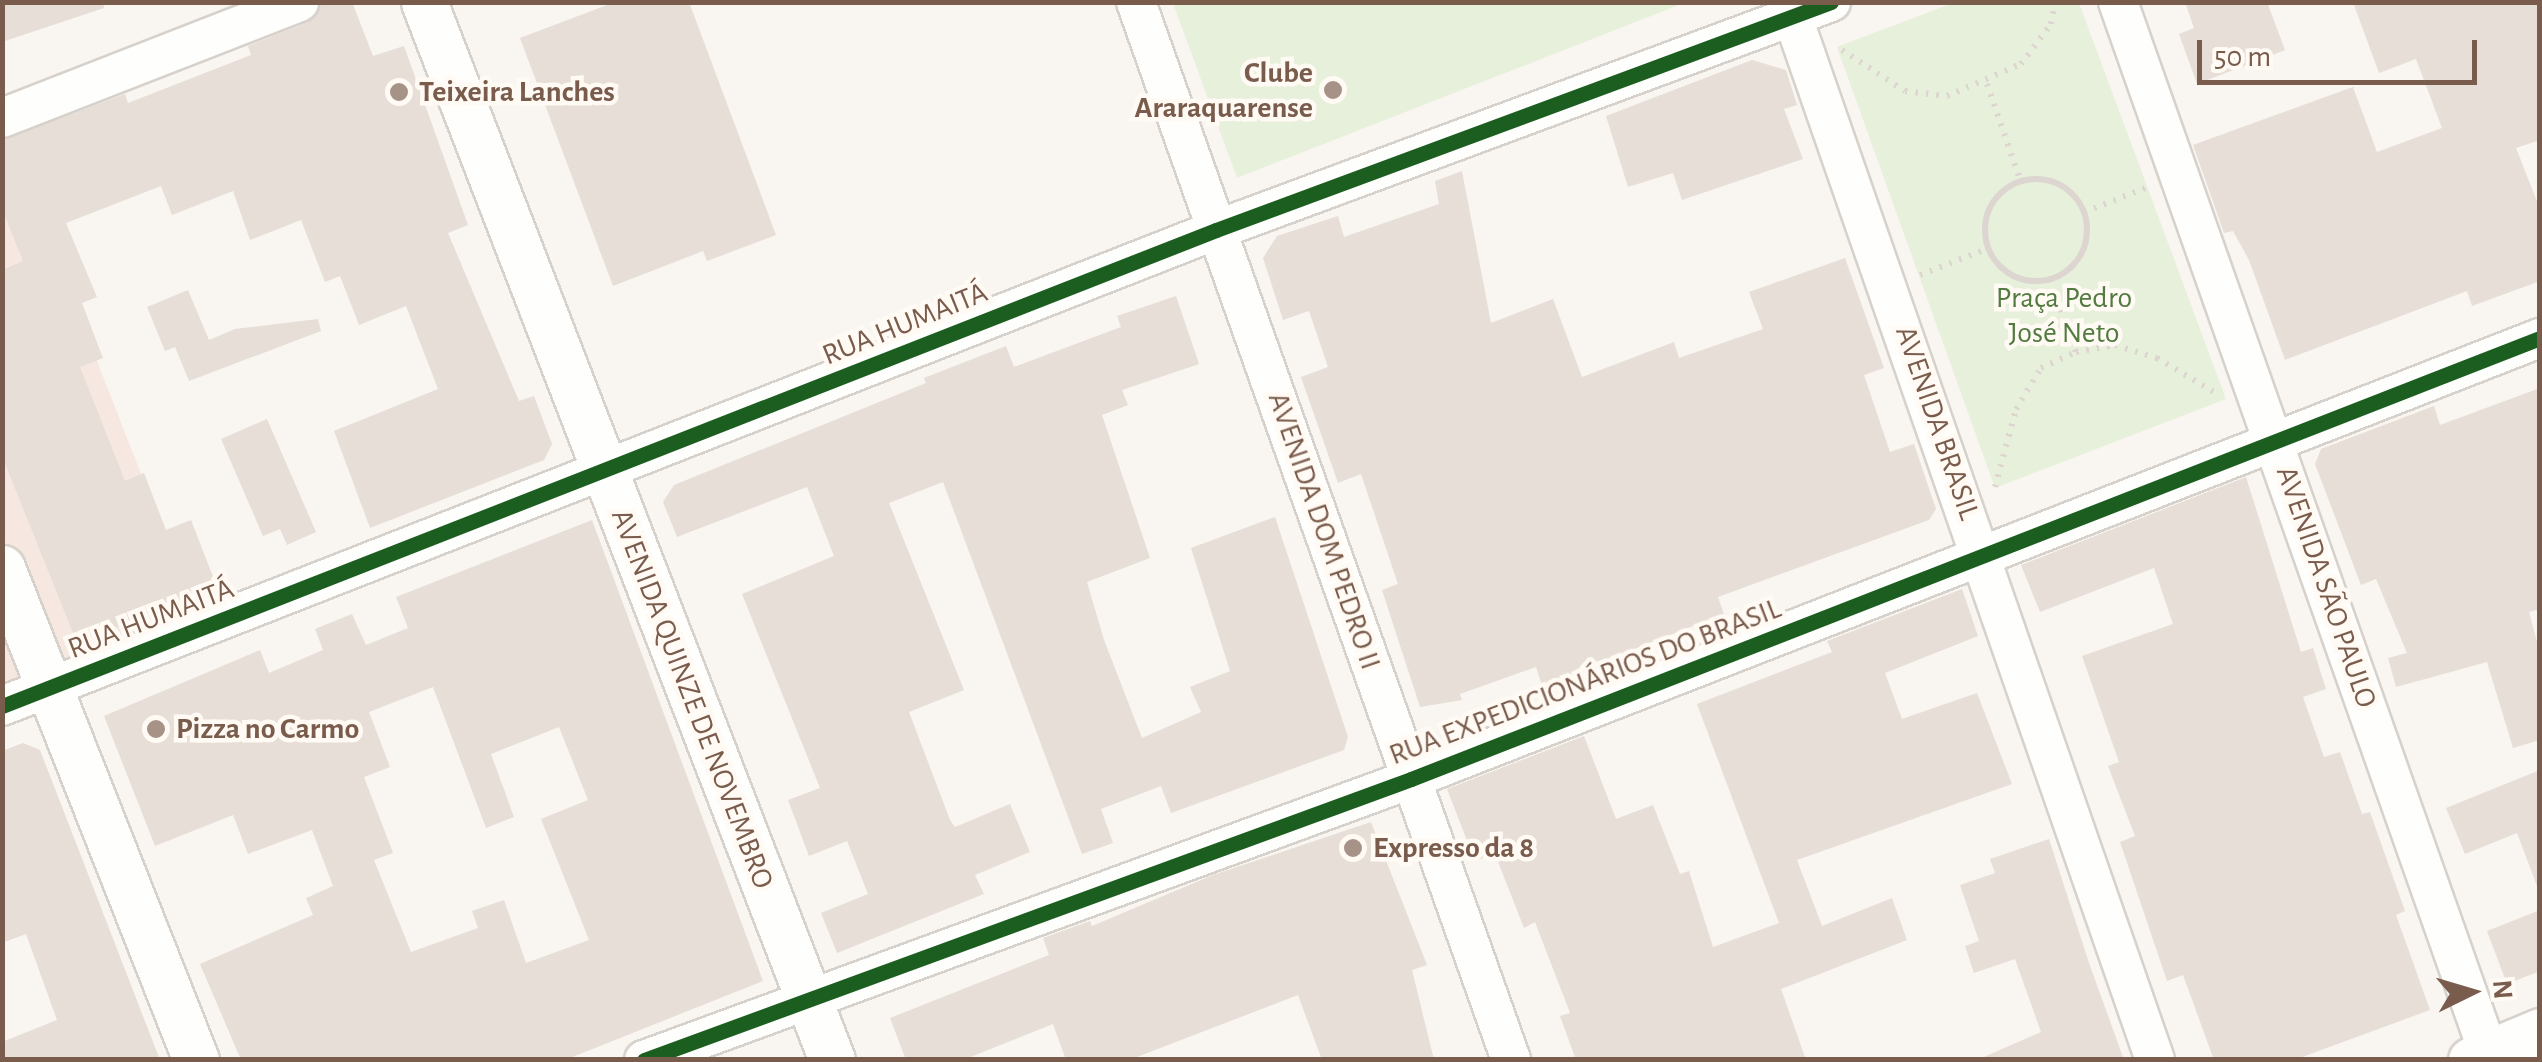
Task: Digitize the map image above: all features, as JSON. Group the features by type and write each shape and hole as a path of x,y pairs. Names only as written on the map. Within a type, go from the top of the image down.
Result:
{"street":[{"path":"2,118 299,2"},
{"name":"AVENIDA QUINZE DE NOVEMBRO","path":"424,2 832,1060"},
{"name":"AVENIDA DOM PEDRO II","path":"1136,2 1511,1060"},
{"name":"RUA HUMAITÁ","path":"2,706 606,473 1216,230 1831,2"},
{"name":"AVENIDA SÃO PAULO","path":"2118,2 2275,442 2483,1057"},
{"name":"AVENIDA BRASIL","path":"1792,15 1891,286 2155,1060"},
{"name":"RUA EXPEDICIONÁRIOS DO BRASIL","path":"644,1060 807,995 1411,779 2540,338"},
{"path":"2,568 196,1060"},
{"path":"2483,1057 2540,1031"}],"path":[{"path":"1792,15 1904,91 1947,96 1987,84 2021,64 2051,24 2055,2"},
{"path":"1987,84 2021,182"},
{"path":"2084,212 2179,174"},
{"path":"2021,182 2063,186 2084,212 2085,246 2077,261 2050,280 2017,278 1988,248 1990,207 2021,182"},
{"path":"1891,286 1988,248"},
{"path":"2050,280 2076,352"},
{"path":"1982,557 2016,409 2042,368 2076,352 2115,344 2157,358 2226,399"}],"shaded area":[{"path":"2,118 197,617 2,694"}],"green space":[{"name":"Clube Araraquarense","path":"1173,2 1684,3 1237,178"},
{"name":"Praça Pedro José Neto","path":"1953,3 2079,3 2226,399 1995,488 1837,47"}],"building":[{"path":"2,2 103,2 104,8 2,42"},
{"path":"352,2 373,56 404,46 468,225 448,233 519,401 534,396 552,444 544,460 370,528 334,431 438,389 406,306 359,325 340,276 325,282 301,220 250,240 233,191 172,215 161,186 66,223 97,297 82,303 103,358 80,367 125,481 144,473 166,530 191,520 217,587 77,643 2,456 2,270 23,261 2,209 2,140 125,94 128,103 251,55 248,46 308,22 321,3"},
{"path":"615,2 689,2 776,235 707,261 703,251 613,286 520,38"},
{"path":"2185,2 2267,2 2285,50 2197,84 2179,34 2194,28"},
{"path":"2353,2 2540,2 2540,140 2516,148 2540,209 2540,281 2472,306 2467,291 2285,360 2249,260 2233,231 2224,233 2193,145 2353,87 2377,152 2442,128 2416,59 2379,73"},
{"path":"1752,60 1786,70 1797,105 1784,109 1803,159 1682,200 1673,173 1628,187 1606,116"},
{"path":"1462,171 1491,323 1553,299 1582,377 1674,342 1679,358 1763,329 1749,292 1845,258 1884,368 1864,375 1890,452 1914,444 1936,509 1929,520 1718,597 1724,614 1542,685 1536,667 1460,694 1462,700 1420,707 1382,590 1398,584 1361,474 1338,483 1301,377 1328,367 1309,311 1283,320 1263,258 1277,236 1338,216 1344,237 1439,204 1435,181"},
{"path":"188,290 209,340 235,329 318,319 321,331 189,381 175,347 165,351 147,307"},
{"path":"1176,296 1199,364 1122,390 1128,405 1102,415 1150,558 1087,582 1104,640 1142,738 1201,712 1190,687 1230,671 1191,548 1275,517 1348,737 1344,750 1171,813 1161,786 1101,809 1113,843 1082,854 943,482 889,503 964,690 909,712 950,820 955,827 1010,804 1030,852 975,875 984,894 837,953 821,913 868,894 847,841 809,856 788,800 820,788 742,594 834,556 807,487 677,537 663,502 674,485 926,383 924,378 1006,346 1014,367 1121,327 1117,316"},
{"path":"2540,388 2540,609 2529,612 2540,653 2540,740 2513,748 2487,662 2396,687 2388,658 2407,653 2376,579 2361,585 2315,464 2321,449 2434,406 2440,425"},
{"path":"267,419 316,532 287,545 280,529 263,536 221,439"},
{"path":"2246,477 2301,652 2313,648 2326,689 2303,697 2324,757 2340,752 2362,814 2370,812 2405,911 2396,915 2430,1010 2294,1060 2214,1060 2183,975 2167,981 2120,842 2135,836 2108,766 2119,762 2082,656 2173,624 2154,568 2040,612 2021,565"},
{"path":"592,520 763,981 565,1060 241,1060 200,964 313,915 306,898 333,886 312,830 248,854 233,815 155,846 104,716 260,650 269,673 323,650 315,629 352,614 366,645 408,628 396,597","holes":["433,687 486,828 514,817 491,754 559,727 588,800 541,819 589,940 526,963 504,900 472,911 478,928 411,952 374,860 393,853 364,777 390,767 369,712"]},
{"path":"1962,589 1978,636 1885,673 1902,719 1977,693 2012,784 1797,860 1822,926 1892,898 1907,940 1781,989 1806,1060 1576,1060 1560,1016 1570,1013 1535,922 1524,928 1495,854 1475,861 1447,789 1584,736 1616,819 1653,805 1680,874 1689,871 1713,947 1779,923 1697,704 1832,652 1827,641"},
{"path":"23,743 40,750 160,1060 2,1060 2,1042 57,1020 26,934 2,943 2,751"},
{"path":"2540,770 2537,886 2517,833 2465,854 2446,808"},
{"path":"1371,822 1427,965 1412,970 1434,1060 1322,1060 1298,995 1129,1060 1066,1060 1053,1024 963,1060 906,1060 890,1018 1049,955 1043,938 1090,921 1092,926 1213,875"},
{"path":"2049,839 2124,1060 1977,1060 2041,1032 2015,959 1974,973 1965,946 1979,941 1960,885 1995,873 1990,859"},
{"path":"2540,910 2540,971 2507,984 2487,931"}],"cycle path":[{"path":"2,706 1216,230 1831,2"},
{"path":"644,1060 1411,779 2540,338"}],"place":[{"name":"Clube Araraquarense","path":"1333,90"},
{"name":"Teixeira Lanches","path":"399,92"},
{"name":"Pizza no Carmo","path":"156,729"},
{"name":"Expresso da 8","path":"1353,848"}]}
